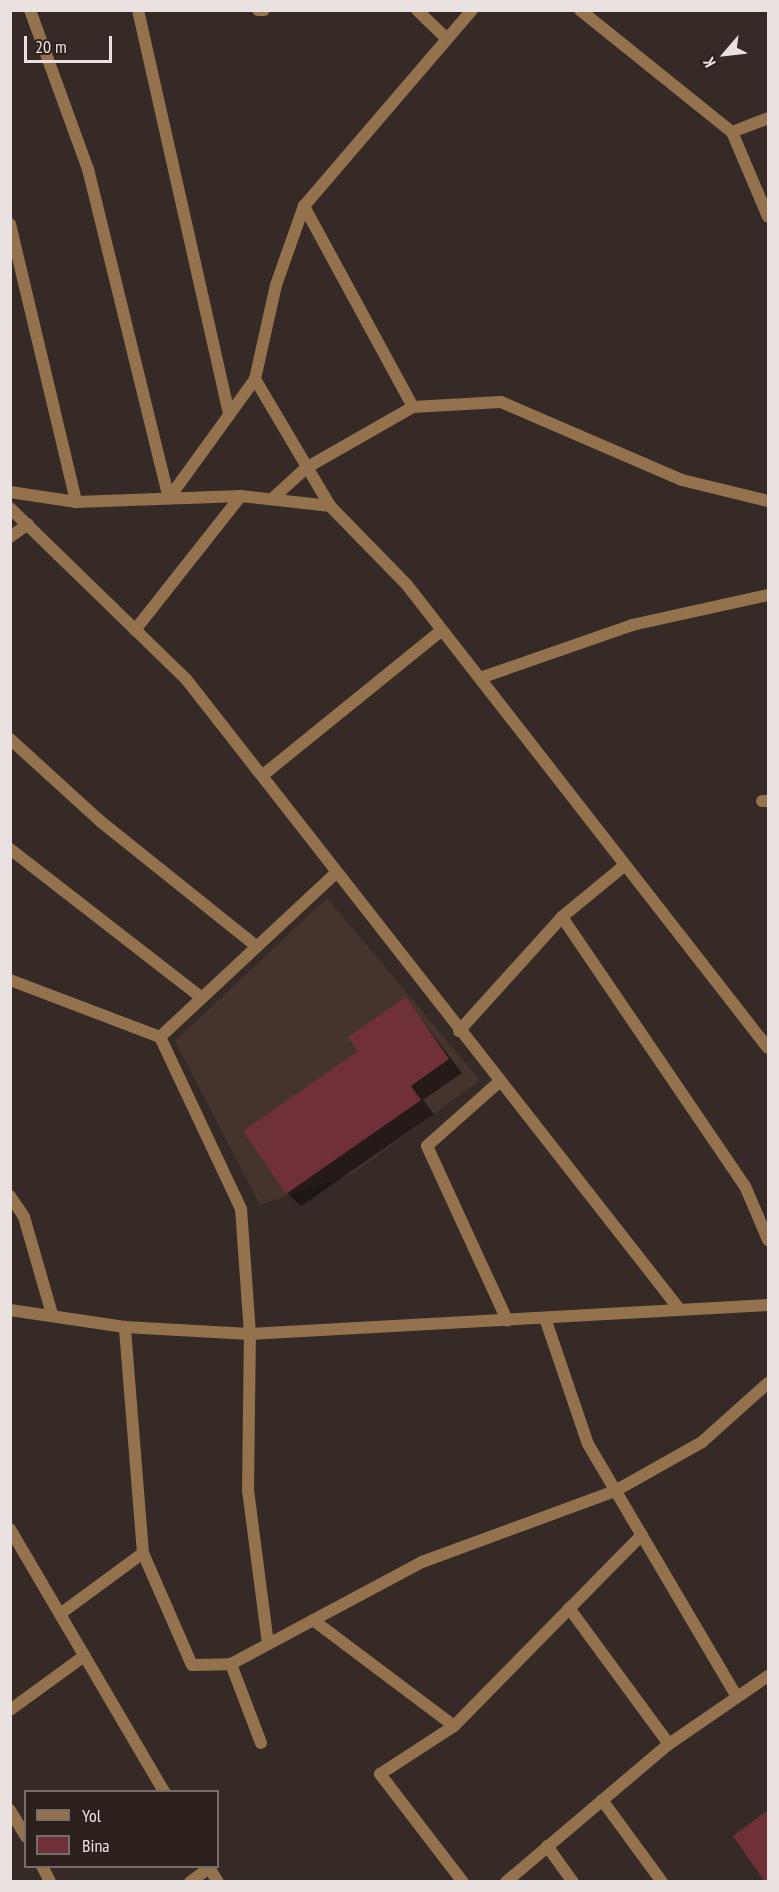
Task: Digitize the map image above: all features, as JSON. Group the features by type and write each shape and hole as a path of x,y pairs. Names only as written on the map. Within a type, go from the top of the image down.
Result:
{"street":[{"path":"30,10 88,168 169,498"},
{"path":"138,10 229,415"},
{"path":"258,10 264,10"},
{"path":"417,10 445,37"},
{"path":"169,498 255,379 276,285 304,206 445,37 472,10"},
{"path":"580,10 732,132 768,217"},
{"path":"732,132 768,117"},
{"path":"304,206 413,407"},
{"path":"10,224 76,502"},
{"path":"255,379 330,506 407,585 768,1048"},
{"path":"272,500 306,468 413,407 501,402 682,480 768,501"},
{"path":"10,492 76,502 241,495 330,506"},
{"path":"135,630 241,495"},
{"path":"10,508 186,679 263,775 459,1031 680,1310"},
{"path":"10,537 27,524"},
{"path":"480,678 632,625 768,594"},
{"path":"263,775 442,630"},
{"path":"10,739 100,821 257,946"},
{"path":"10,849 202,998"},
{"path":"459,1031 562,917 626,865"},
{"path":"160,1037 336,873"},
{"path":"562,917 745,1186 768,1240"},
{"path":"10,980 160,1037 241,1209 250,1334 248,1491 268,1644"},
{"path":"500,1082 427,1146 507,1320"},
{"path":"10,1196 24,1217 52,1314"},
{"path":"10,1310 52,1314 125,1327 250,1334 768,1305"},
{"path":"545,1318 588,1444 736,1695"},
{"path":"125,1327 143,1553 192,1665 231,1664 422,1562 615,1491 702,1442 768,1383"},
{"path":"10,1529 163,1790"},
{"path":"463,1881 380,1774 454,1726 642,1535"},
{"path":"60,1614 143,1553"},
{"path":"569,1608 669,1744"},
{"path":"313,1620 454,1726"},
{"path":"10,1710 84,1656"},
{"path":"231,1664 261,1743"},
{"path":"506,1881 669,1744 736,1695 768,1676"},
{"path":"602,1800 662,1881"},
{"path":"10,1810 24,1834"},
{"path":"547,1846 573,1881"},
{"path":"190,1881 207,1868"},
{"path":"209,1868 218,1881"}],"shaded area":[{"path":"327,898 480,1080 354,1173 260,1205 175,1041"}],"building":[{"path":"406,997 449,1059 411,1086 421,1100 286,1194 243,1131 358,1051 348,1037"},
{"path":"768,1810 768,1882 765,1882 733,1836"}]}
